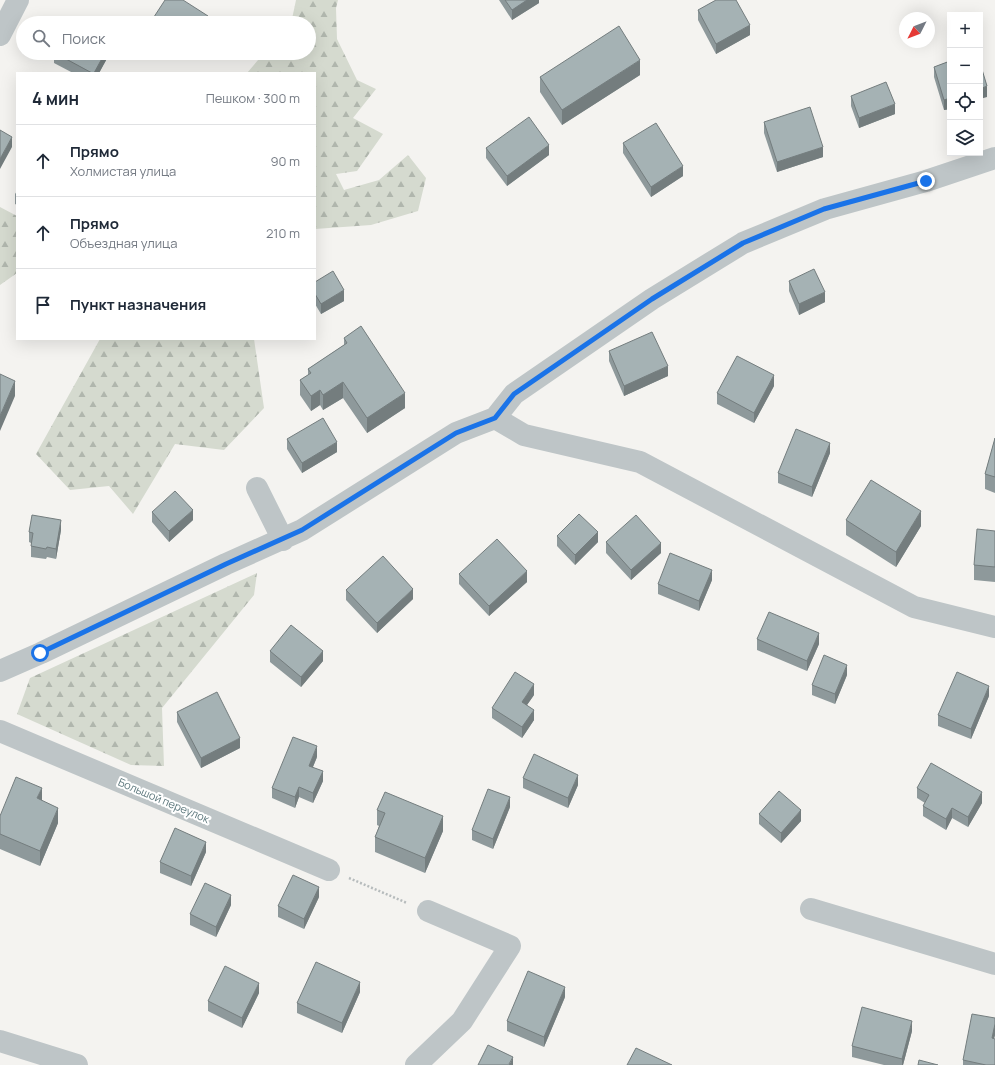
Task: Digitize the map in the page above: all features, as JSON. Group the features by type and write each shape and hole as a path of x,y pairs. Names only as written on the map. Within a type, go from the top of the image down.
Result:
{"street":[{"path":"0,35 18,0"},
{"path":"0,671 226,564 293,535 456,433 495,418 514,394 652,299 743,243 824,209 926,181 995,158"},
{"path":"495,418 524,435 640,462 914,607 995,627"},
{"path":"257,488 293,535"},
{"name":"Большой переулок","path":"0,730 329,870"},
{"path":"811,909 995,964"},
{"path":"416,1065 462,1021 510,946 428,912"},
{"path":"0,1041 77,1065"}],"path":[{"path":"329,870 428,912"}],"green space":[{"path":"296,0 338,0 336,8 337,39 357,80 376,89 353,118 383,134 357,171 336,174 344,190 379,180 408,155 426,178 418,211 371,225 316,229 316,72 248,72 258,60 316,60 316,16 293,16"},
{"path":"0,207 16,215 16,274 0,285"},
{"path":"99,340 254,340 264,408 224,450 175,444 133,514 109,486 70,490 36,454"},
{"path":"257,573 254,595 162,708 164,766 131,765 17,714 30,678"}],"building":[{"path":"165,0 183,0 208,16 155,16"},
{"path":"505,0 527,0 512,10"},
{"path":"716,0 736,0 750,25 716,44 698,10"},
{"path":"619,26 640,60 562,110 540,77"},
{"path":"68,60 101,60 95,72 90,72"},
{"path":"947,62 947,99 944,100 934,67"},
{"path":"983,73 987,86 983,88"},
{"path":"886,82 895,104 859,118 851,96"},
{"path":"810,107 823,147 777,162 764,122"},
{"path":"529,117 549,145 507,176 486,148"},
{"path":"656,123 683,166 651,187 623,143"},
{"path":"0,130 12,137 0,159"},
{"path":"814,269 825,292 799,304 789,281"},
{"path":"333,271 344,290 321,304 316,296 316,281"},
{"path":"361,326 405,393 367,418 343,382 323,395 320,390 311,396 300,380 311,373 308,369 347,343 344,338"},
{"path":"652,332 668,366 624,386 609,351"},
{"path":"737,356 774,375 754,413 717,393"},
{"path":"0,374 15,381 0,416"},
{"path":"323,418 337,442 302,463 287,439"},
{"path":"796,429 830,443 812,487 778,473"},
{"path":"995,438 995,477 985,474"},
{"path":"871,480 921,511 896,552 846,520"},
{"path":"175,491 193,510 169,531 152,512"},
{"path":"579,514 598,532 575,555 557,536"},
{"path":"32,515 61,520 56,549 31,546 33,533 29,532"},
{"path":"636,515 661,543 631,570 606,542"},
{"path":"977,529 995,531 995,567 974,565"},
{"path":"497,539 527,571 489,606 459,574"},
{"path":"670,553 712,570 699,601 658,584"},
{"path":"383,556 413,589 377,623 346,590"},
{"path":"769,612 819,633 807,661 757,639"},
{"path":"291,625 323,651 301,677 270,651"},
{"path":"824,655 847,665 835,694 812,685"},
{"path":"515,672 534,684 522,702 534,710 522,727 492,708"},
{"path":"957,672 989,686 971,729 938,715"},
{"path":"217,692 240,738 201,758 177,712"},
{"path":"293,737 317,746 309,766 323,771 313,793 299,787 295,797 272,788"},
{"path":"534,754 578,775 568,798 523,778"},
{"path":"931,763 982,792 968,817 952,808 946,819 923,806 929,795 917,788"},
{"path":"16,777 42,788 37,798 58,808 40,851 0,834 0,816"},
{"path":"488,789 510,797 493,839 472,830"},
{"path":"779,791 801,810 781,833 759,814"},
{"path":"385,792 443,816 425,858 375,837 385,813 377,810"},
{"path":"175,828 206,842 191,876 160,862"},
{"path":"293,875 319,887 304,919 278,906"},
{"path":"205,883 231,895 216,927 190,914"},
{"path":"316,962 360,982 342,1023 297,1003"},
{"path":"225,966 259,983 242,1018 208,1001"},
{"path":"528,971 565,987 544,1037 507,1021"},
{"path":"862,1007 912,1021 902,1059 852,1046"},
{"path":"972,1014 995,1018 992,1038 995,1039 995,1065 986,1065 963,1060"},
{"path":"488,1045 513,1057 509,1064 511,1065 478,1065"},
{"path":"636,1048 672,1065 627,1065"},
{"path":"919,1060 938,1065 918,1065"}],"route":[{"path":"40,653 226,564 283,540 302,530 456,433 495,418 514,394 652,299 743,243 824,209 926,181"}]}
